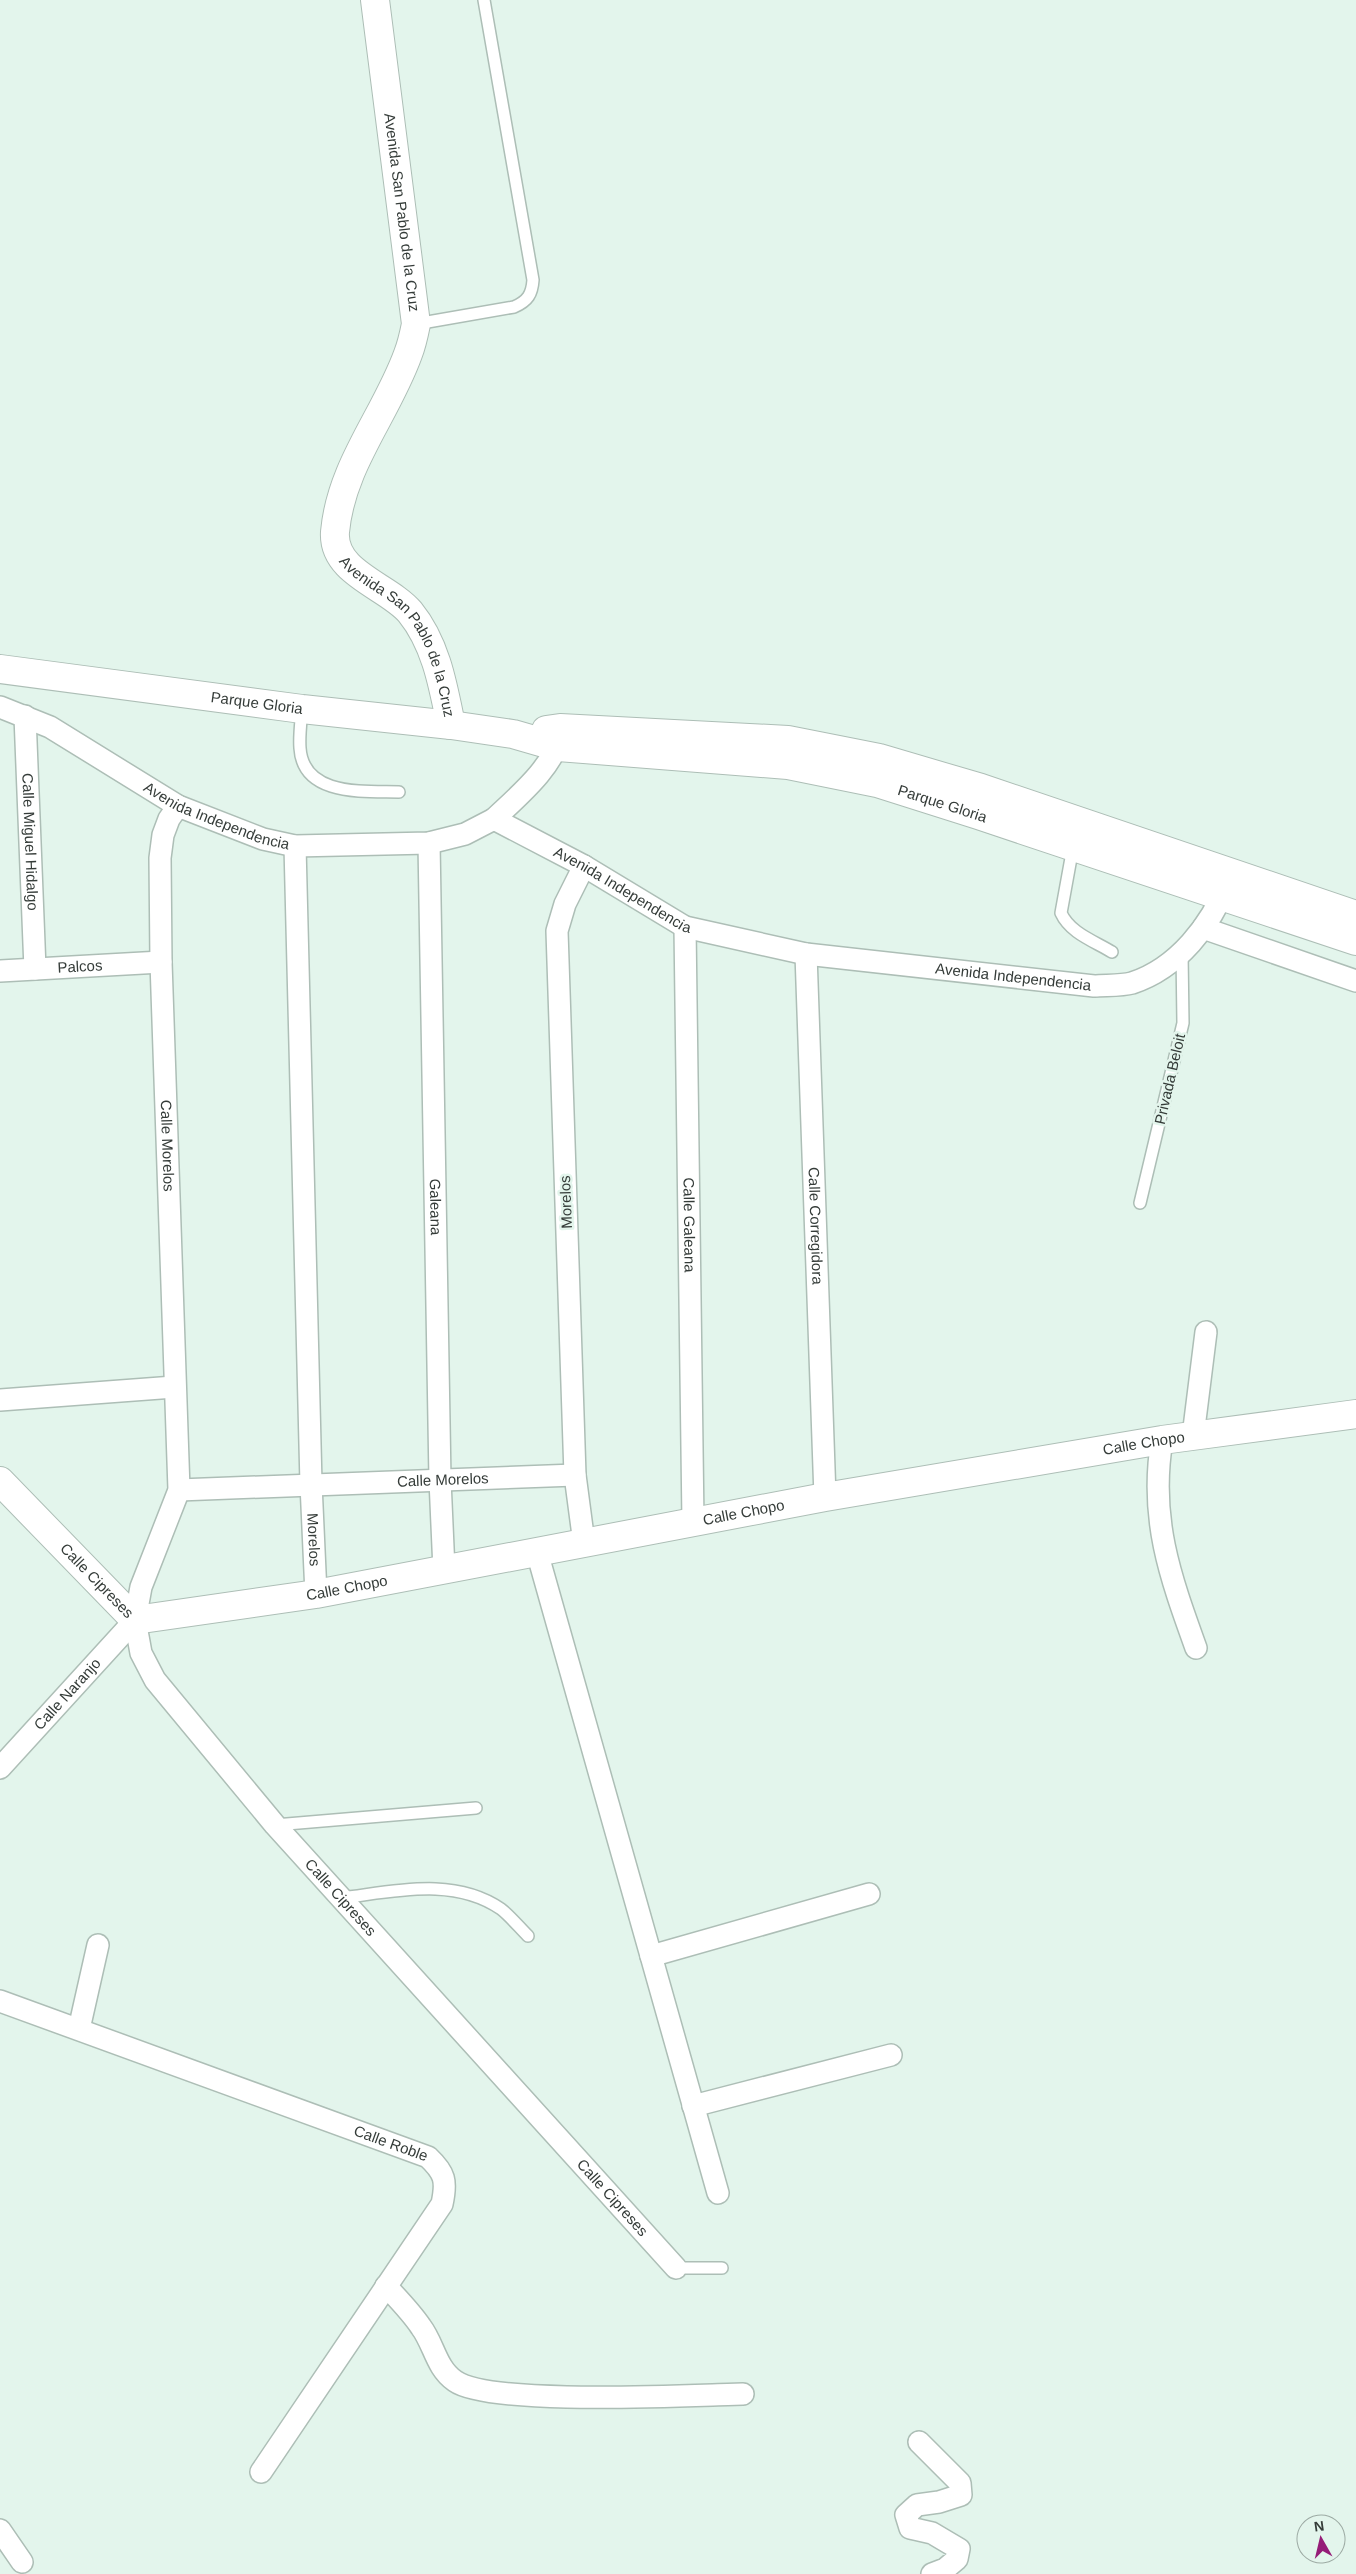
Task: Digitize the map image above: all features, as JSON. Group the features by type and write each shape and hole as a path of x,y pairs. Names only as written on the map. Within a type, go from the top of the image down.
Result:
{"street":[{"name":"Avenida San Pablo de la Cruz","path":"375,0 416,324 408,354 352,466 341,500 335,534 341,559 409,611 429,643 441,675 451,725"},
{"name":"Parque Gloria","path":"0,669 302,709 788,764 877,784 1073,845 1227,885 1356,915"},
{"name":"Avenida Independencia","path":"0,707 50,727 178,806 263,839 295,846 430,843 465,834 494,819 584,866 685,926 806,954 1094,986 1130,984 1158,973 1182,953 1203,928 1227,885"},
{"name":"Calle Miguel Hidalgo","path":"25,716 35,969"},
{"name":"Parque Gloria","path":"559,738 788,740 879,758 981,788 1227,885 1356,941"},
{"path":"494,819 529,785 559,738"},
{"name":"Calle Morelos","path":"135,1620 141,1587 179,1490 160,962 160,858 163,835 169,819 178,806"},
{"name":"Galeana","path":"430,843 440,1480 444,1570"},
{"path":"295,846 311,1484"},
{"name":"Morelos","path":"584,866 565,904 557,931 575,1475 584,1543"},
{"name":"Calle Galeana","path":"685,926 693,1522"},
{"path":"1203,928 1356,981"},
{"name":"Calle Corregidora","path":"806,954 825,1497"},
{"name":"Palcos","path":"0,971 160,962"},
{"path":"1194,1436 1206,1332"},
{"path":"0,1400 174,1387"},
{"name":"Calle Chopo","path":"135,1620 316,1594 825,1497 1162,1440 1356,1414"},
{"path":"1162,1440 1158,1490 1164,1555 1196,1648"},
{"name":"Calle Morelos","path":"179,1490 575,1475"},
{"name":"Calle Cipreses","path":"0,1481 135,1620 141,1653 155,1680 275,1825 676,2268"},
{"name":"Morelos","path":"311,1484 316,1594"},
{"path":"537,1552 718,2193"},
{"name":"Calle Naranjo","path":"0,1768 135,1620"},
{"path":"651,1956 869,1894"},
{"path":"79,2028 98,1945"},
{"name":"Calle Roble","path":"0,2001 79,2028 428,2157 440,2169 446,2187 442,2204 261,2472"},
{"path":"693,2106 891,2055"},
{"path":"386,2286 422,2327 432,2344 440,2367 456,2382 479,2390 568,2397 743,2394"},
{"path":"919,2442 960,2483 961,2495 939,2502 917,2505 906,2515 910,2528 932,2533 958,2549 957,2559 945,2569 932,2574"},
{"path":"0,2530 22,2562"}],"lane":[{"path":"416,324 514,307 525,302 532,292 534,280 484,0"},
{"path":"302,709 300,750 306,768 320,782 339,789 399,792"},
{"path":"1073,845 1061,913 1073,929 1112,952"},
{"name":"Privada Beloit","path":"1140,1204 1183,1023 1182,953"},
{"path":"275,1825 476,1808"},
{"path":"340,1898 439,1888 470,1893 501,1909 528,1936"},
{"name":"Calle Cipreses","path":"676,2268 722,2268"}]}
